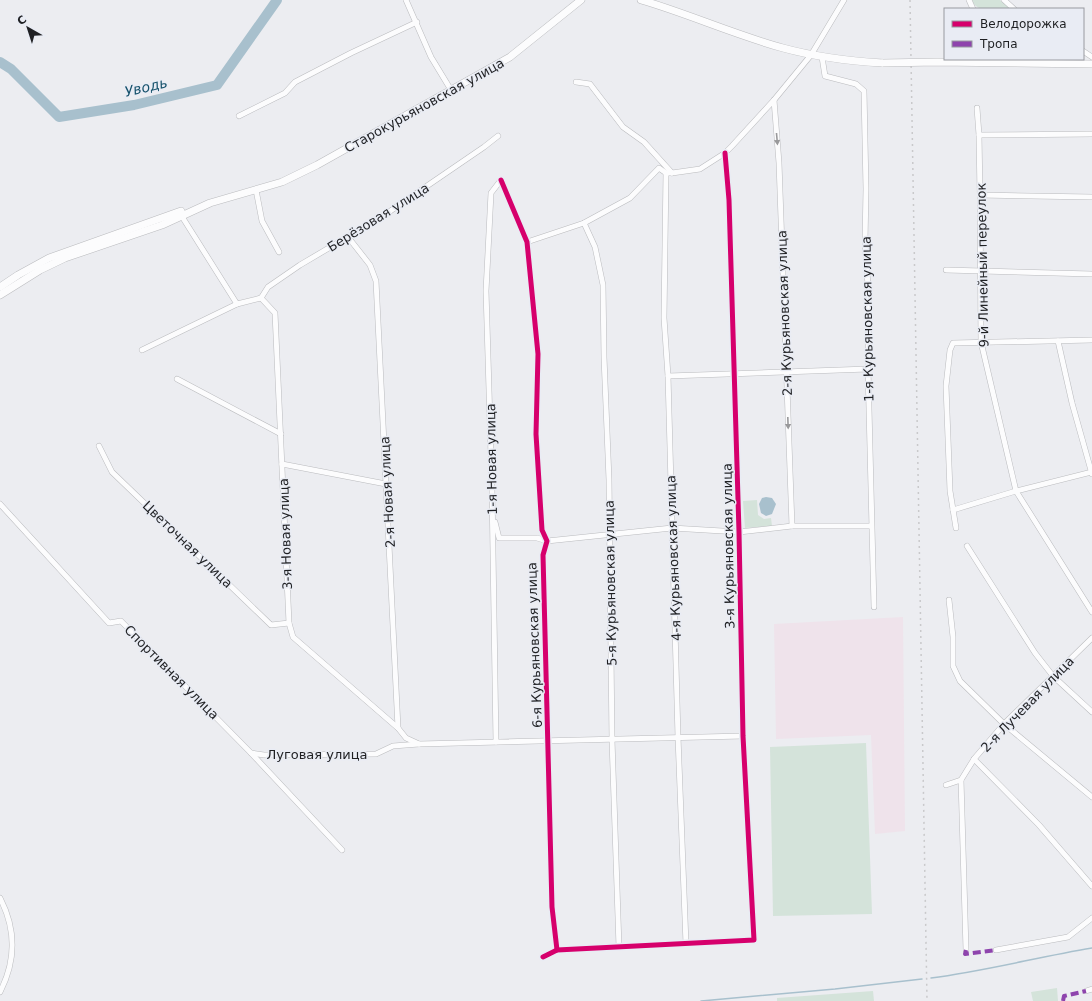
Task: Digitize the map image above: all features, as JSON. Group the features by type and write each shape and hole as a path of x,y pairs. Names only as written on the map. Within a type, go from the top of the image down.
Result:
{"main road":[{"name":"Старокурьяновская улица","path":"0,295 22,280 52,263 162,225 181,214 210,203 282,182 317,165 510,57 581,0"},
{"path":"641,0 719,28 783,48 822,57 883,63 937,62 1092,64"},
{"path":"0,287 49,258 181,214"}],"street":[{"path":"406,0 417,22 431,57 451,90"},
{"path":"527,242 584,222 630,198 659,168 666,172 672,173 700,169 725,153 774,100 811,55 844,0"},
{"path":"1004,0 1013,8"},
{"path":"239,116 285,93 295,82 351,53 417,22"},
{"name":"1-я Курьяновская улица","path":"822,57 825,76 856,84 864,91 866,189 865,242 869,300 868,369 874,608"},
{"path":"576,82 590,84 623,127 644,142 672,173"},
{"name":"2-я Курьяновская улица","path":"774,100 780,164 792,526"},
{"name":"9-й Линейный переулок","path":"977,108 979,134 981,342 1016,491 1092,612"},
{"path":"979,134 1092,134"},
{"name":"Берёзовая улица","path":"261,298 268,287 300,265 383,216 498,136"},
{"name":"3-я Курьяновская улица","path":"686,944 754,940 743,736 739,532 729,200 725,153"},
{"name":"4-я Курьяновская улица","path":"666,172 664,318 668,376 678,737 686,944"},
{"name":"6-я Курьяновская улица","path":"501,180 527,242 538,354 536,434 542,530 547,541 543,555 552,907 557,950"},
{"name":"1-я Новая улица","path":"496,742 486,291 491,193 501,180"},
{"path":"256,190 262,221 279,252"},
{"path":"980,195 1092,197"},
{"path":"181,214 237,304"},
{"name":"5-я Курьяновская улица","path":"584,222 595,248 604,285 612,740 619,947"},
{"name":"2-я Новая улица","path":"348,237 370,266 376,281 398,728"},
{"path":"946,270 1092,274"},
{"path":"142,350 237,304 261,298"},
{"name":"3-я Новая улица","path":"261,298 275,313 289,623 293,637 398,728"},
{"path":"956,528 950,491 946,386 950,350 953,343 1092,340"},
{"path":"953,510 1016,491 1092,473 1072,403 1058,341"},
{"path":"668,376 868,369"},
{"path":"177,379 281,434"},
{"name":"Цветочная улица","path":"99,446 112,472 271,625 289,623"},
{"path":"282,464 386,484"},
{"name":"Спортивная улица","path":"0,504 109,623 121,621 251,752 342,850"},
{"path":"492,511 498,538 537,538 547,541 672,528 739,532 792,526 871,526"},
{"path":"967,546 1035,653 1053,676 1092,712"},
{"path":"949,600 953,666 960,681 1004,724 1092,797"},
{"name":"2-я Лучевая улица","path":"961,780 974,759 1004,724 1092,638"},
{"path":"398,728 406,738 419,744"},
{"name":"Луговая улица","path":"251,752 264,756 376,754 393,746 419,744 743,736"},
{"path":"974,759 1039,825 1092,886"},
{"path":"946,785 961,780 966,950"},
{"path":"0,898 10,922 12,951 6,981 0,992"},
{"path":"0,914 6,910"},
{"path":"996,950 1068,937 1092,918"},
{"path":"543,957 557,950 686,944"},
{"path":"1086,991 1092,990"}],"shaded area":[{"path":"972,0 1000,0 1009,8 980,8 974,4"},
{"path":"757,500 758,515 764,519 771,518 772,526 745,528 743,501"},
{"path":"903,617 905,831 875,834 871,735 776,739 774,624"},
{"path":"866,743 872,914 773,916 770,747"},
{"path":"1057,988 1058,1001 1033,1001 1031,992"},
{"path":"873,991 874,1001 777,1001 777,998"}],"water":[{"path":"762,498 772,498 776,504 772,514 766,516 761,513 759,504"}],"waterway":[{"name":"Уводь","path":"0,62 11,69 59,117 134,105 217,85 277,0"},
{"path":"931,978 971,972 1092,948"},
{"path":"701,1001 835,989 922,979"}],"railway":[{"path":"910,0 927,1001"}],"marked path":[{"path":"966,950 965,954 996,950"},
{"path":"1063,1001 1064,996 1086,991"}],"cycle path":[{"path":"543,957 557,950 754,940 743,736 739,532 729,200 725,153"},
{"path":"501,180 527,242 538,354 536,434 542,530 547,541 543,555 552,907 557,950"}]}
